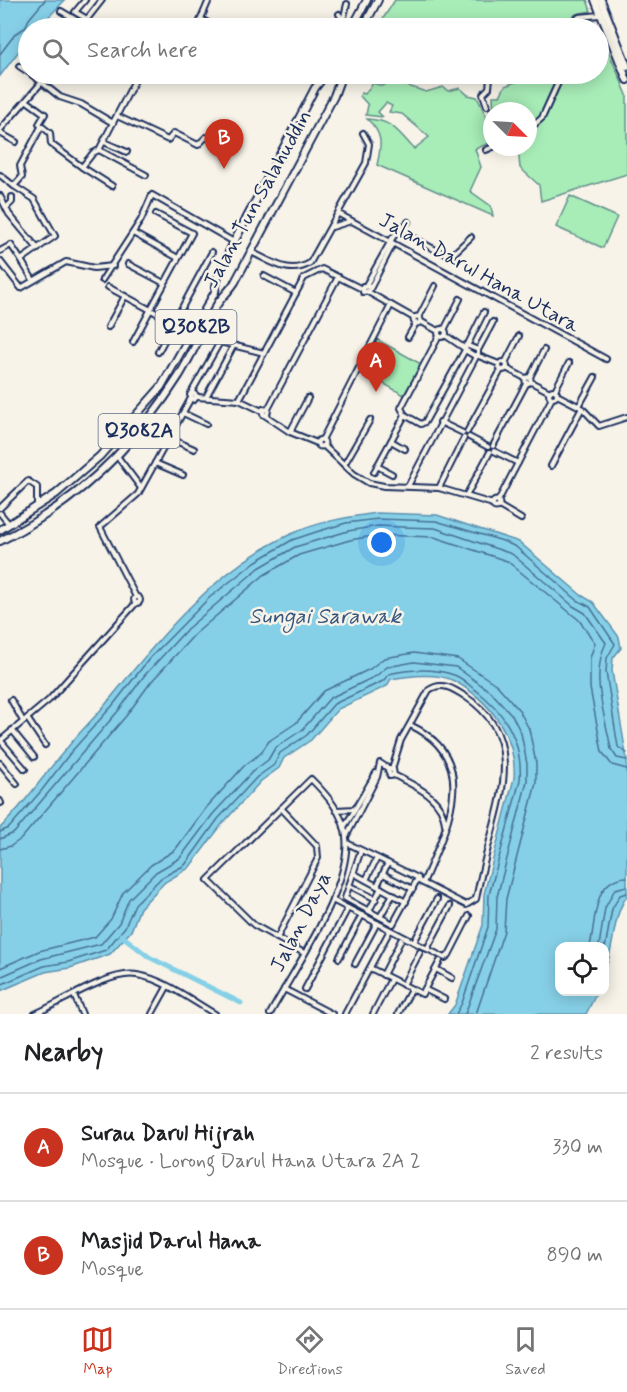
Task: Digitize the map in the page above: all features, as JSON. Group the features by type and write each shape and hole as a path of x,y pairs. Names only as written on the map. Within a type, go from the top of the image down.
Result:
{"highway":[{"path":"358,18 367,0"},
{"path":"368,18 378,0"},
{"path":"595,0 602,18"},
{"path":"601,0 608,18"},
{"path":"609,20 627,66"},
{"path":"609,35 627,80"},
{"name":"Jalan Tun Salahuddin","path":"0,530 37,508 100,456 162,387 214,292 218,275 234,242 318,84"},
{"name":"Jalan Tun Salahuddin","path":"0,541 34,524 69,500 117,456 151,416 180,375 219,302 235,282 338,84"},
{"path":"61,490 62,499 69,500"}],"street":[{"path":"85,0 75,12 85,18"},
{"path":"88,18 102,0"},
{"path":"202,18 209,0"},
{"path":"344,18 347,4"},
{"path":"61,11 70,18"},
{"path":"339,14 341,18"},
{"path":"578,18 601,15"},
{"path":"16,142 0,131 40,84"},
{"path":"44,84 60,97 81,104 113,123"},
{"path":"82,167 104,142 133,84"},
{"path":"486,102 483,94 489,88 489,84"},
{"path":"537,122 542,118 557,84"},
{"path":"14,186 23,176 20,166 41,127 39,123 45,114 27,101"},
{"path":"117,116 168,140 174,133 198,145 206,137 209,138"},
{"path":"41,127 50,133 51,144 112,186"},
{"path":"251,252 294,270 303,267 317,254 369,153 369,144 363,133"},
{"path":"104,142 127,152"},
{"path":"99,150 146,175"},
{"path":"0,175 34,199 55,235 21,260"},
{"path":"102,280 133,233 152,195 234,242"},
{"path":"0,196 6,208 38,249"},
{"path":"6,208 12,202 12,197"},
{"path":"133,342 192,233 156,214"},
{"name":"Jalan Darul Hana Utara","path":"339,214 606,359"},
{"path":"332,227 352,221"},
{"path":"366,288 400,227 408,222"},
{"path":"133,233 178,258"},
{"path":"398,233 405,234 437,252 449,254 453,254 471,237"},
{"path":"0,251 11,245 33,280"},
{"path":"158,352 212,252"},
{"path":"0,261 19,288 33,280 43,278 66,262 94,268 113,266"},
{"path":"128,264 164,283"},
{"path":"239,400 303,278 319,269 366,288 391,306 444,332 486,358 502,364 553,394 581,407 599,426 627,417"},
{"path":"264,276 296,293"},
{"path":"267,412 338,277"},
{"path":"408,337 435,286"},
{"path":"108,287 175,323"},
{"path":"108,327 125,296"},
{"path":"460,299 401,408 405,415 421,424 425,422 484,312"},
{"path":"323,442 391,306"},
{"path":"408,486 493,322"},
{"path":"438,331 440,336"},
{"path":"439,488 501,370 502,364 519,336"},
{"path":"25,769 0,741 49,700 135,603 136,597 100,527 138,494 220,342 264,353"},
{"path":"206,397 234,345"},
{"path":"467,494 544,350"},
{"path":"323,442 344,465 369,483 384,486 439,488 467,494 493,504 495,507 569,363"},
{"path":"501,370 506,368"},
{"path":"551,466 595,377"},
{"path":"193,393 197,397"},
{"path":"191,398 239,400 267,412 290,432 317,443 323,442"},
{"path":"290,432 308,398"},
{"path":"183,413 206,424"},
{"path":"374,472 405,415"},
{"path":"344,465 370,420"},
{"path":"440,422 518,463"},
{"path":"169,438 194,449"},
{"path":"391,441 405,449"},
{"path":"117,456 141,488"},
{"path":"155,463 183,475"},
{"path":"377,466 392,474"},
{"path":"0,507 28,481 37,486 37,508"},
{"path":"498,503 521,519"},
{"path":"0,513 9,525"},
{"path":"346,843 388,863 423,883 429,889 466,905 476,899 504,784 504,753 492,722 472,701 444,685 436,685 429,690 395,753 389,770"},
{"path":"11,699 45,745"},
{"path":"410,725 436,741 450,760 455,784 445,828 423,883"},
{"path":"12,730 34,757"},
{"path":"0,763 17,784"},
{"path":"344,827 380,763 394,775 436,801 444,818 445,828"},
{"path":"376,771 389,770"},
{"path":"346,836 363,807 376,771"},
{"name":"Jalan Daya","path":"270,1014 332,900 343,872 346,843 344,827 336,810 310,779 281,808"},
{"path":"357,804 363,807"},
{"path":"277,938 318,858 316,844 281,808 208,880 255,925 277,938 304,953"},
{"path":"336,810 355,809"},
{"path":"361,850 355,874 345,898 380,917 395,923 417,880"},
{"path":"366,880 377,858"},
{"path":"369,911 376,899 388,863"},
{"path":"355,874 406,902"},
{"path":"383,874 413,890"},
{"path":"350,886 376,899"},
{"path":"380,917 393,894"},
{"path":"414,942 437,899"},
{"path":"332,900 447,957 469,916"},
{"path":"354,912 358,905"},
{"path":"427,949 450,906"},
{"path":"305,989 348,908"},
{"path":"339,958 362,915"},
{"path":"382,926 386,920"},
{"path":"355,964 377,923"},
{"path":"345,1014 390,930"},
{"path":"383,975 401,940"},
{"path":"403,985 420,952"},
{"path":"370,968 422,994 440,961"},
{"path":"436,969 453,978"},
{"path":"35,1014 124,975 145,976 215,1014"},
{"path":"373,1014 391,979"},
{"path":"152,1014 167,987"},
{"path":"284,989 332,1014"},
{"path":"399,1014 411,990"},
{"path":"426,990 444,999"},
{"path":"74,995 82,1014"}],"green space":[{"path":"395,0 587,0 591,11 576,14 571,18 383,18"},
{"path":"609,53 627,95 627,174 541,201 539,185 520,168 519,156 537,156 537,102 493,102 493,96 500,96 505,86 510,84 609,84"},
{"path":"372,84 382,86 402,84 426,92 443,87 448,91 460,88 468,95 477,97 483,110 483,146 475,149 481,167 470,191 491,206 493,216 377,165 380,151 379,134 367,119 389,124 414,149 429,137 402,114 389,112 392,106 386,103 378,112 383,117 366,115 368,105 360,96 361,93 365,94"},
{"path":"570,196 617,217 603,248 556,227"},
{"path":"378,340 421,364 404,395 361,371"}],"water":[{"path":"0,0 65,0 48,18 18,18 18,52 0,76"},
{"name":"Sungai Sarawak","path":"377,513 437,515 519,542 581,595 593,602 619,637 621,648 613,658 612,671 627,760 627,896 616,922 609,958 609,942 555,942 555,996 595,996 586,1014 448,1014 455,1005 483,925 484,894 514,778 514,763 506,734 490,709 467,689 440,676 391,679 387,686 338,709 311,740 284,758 279,768 261,781 223,823 189,868 165,882 140,908 131,931 110,954 70,968 45,972 0,991 0,828 168,630 213,586 262,549 299,530 344,518"}],"waterway":[{"path":"121,935 149,957 241,1003"}],"place":[{"name":"Masjid Darul Hana","path":"224,169"},
{"name":"Surau Darul Hijrah","path":"376,392"}]}
